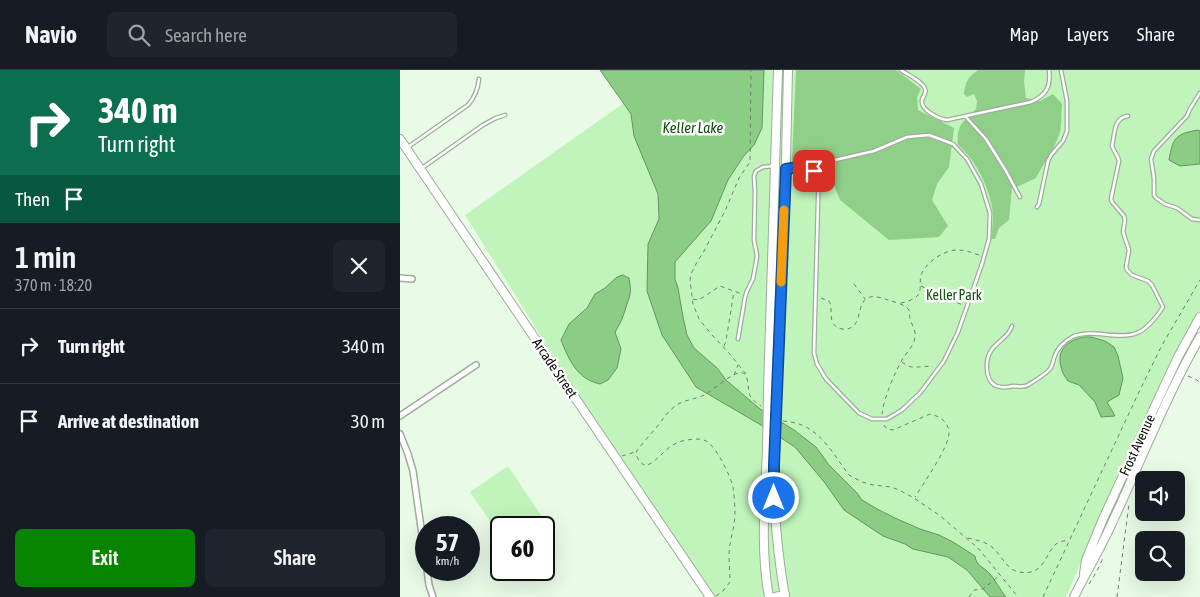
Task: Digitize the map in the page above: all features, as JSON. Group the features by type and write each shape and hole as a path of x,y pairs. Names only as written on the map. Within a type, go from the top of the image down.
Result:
{"street":[{"path":"769,597 763,531 778,70"},
{"path":"775,597 785,596 776,541 774,457 786,169 788,70"},
{"name":"Arcade Street","path":"400,139 710,597"},
{"path":"400,278 412,279"},
{"name":"Frost Avenue","path":"1084,576 1086,560 1103,519 1178,357 1200,317"},
{"name":"Frost Avenue","path":"1074,596 1093,562 1171,393 1200,337"},
{"path":"400,416 476,365"},
{"path":"400,434 413,470 419,516"},
{"path":"428,581 433,597"}],"lane":[{"path":"901,70 922,84 925,89 922,98 925,108 940,119 947,120 1032,102 1040,98 1048,88 1049,70"},
{"path":"1037,208 1048,161 1063,141 1067,131 1066,101 1061,70"},
{"path":"406,148 468,105 478,90 479,79"},
{"path":"1200,93 1187,116 1154,151 1150,158 1154,178 1154,195 1156,198 1165,204 1177,208 1192,219 1200,220"},
{"path":"420,169 483,125 505,115"},
{"path":"965,116 986,139 1020,197"},
{"path":"1012,326 1011,332 994,346 989,353 987,374 993,384 999,387 1024,387 1028,385 1050,370 1060,345 1075,336 1094,333 1125,336 1133,334 1148,326 1163,307 1152,285 1132,275 1127,270 1129,250 1123,232 1125,220 1110,198 1119,161 1112,146 1117,122 1122,117 1128,116"},
{"path":"786,169 874,151 907,137 929,135 953,144 967,159 982,184 990,213 989,239 958,332 944,361 920,393 902,410 887,419 872,420 859,413 826,379 817,364 814,354 819,163"},
{"path":"738,339 746,295 753,279 757,256 754,240 754,176 756,171 764,167 775,166"},
{"path":"804,166 810,168 819,176"}],"path":[{"path":"751,70 750,162 739,178 726,211 691,274 690,280 692,299 699,319 746,375 749,396 761,406"},
{"path":"816,296 829,301 831,304 831,317 834,325 844,329 849,328 855,324 865,299 872,296 900,304 917,296 920,291 920,278 923,272 934,260 944,254 954,250 961,250 984,256"},
{"path":"1043,597 1161,347 1200,280"},
{"path":"854,284 865,299"},
{"path":"692,299 699,300 720,286 746,295"},
{"path":"921,286 952,302 967,306"},
{"path":"724,347 734,291"},
{"path":"902,361 912,368 927,366 938,369"},
{"path":"734,375 738,365"},
{"path":"622,456 636,452 665,415 676,406 704,395 734,375 742,372 746,375"},
{"path":"1186,377 1197,380 1200,383"},
{"path":"783,421 806,426 815,432 828,445 852,478 873,485 891,487 914,498 939,515 967,538 987,558 1018,597"},
{"path":"636,452 636,458 646,466 660,457 668,448 685,440 699,439 706,441 716,451 732,485 735,515 729,556 730,582 715,596"},
{"path":"1117,597 1129,504"},
{"path":"967,538 993,548 1009,567 1019,572 1033,572 1039,569 1057,543 1062,541 1068,542"},
{"path":"969,597 974,590 983,589 1000,575"}],"green space":[{"name":"Keller Park","path":"764,70 1200,70 1200,316 1146,414 1066,597 715,597 576,392 465,215 624,103 631,114 634,136 658,194 659,219 648,244 662,335 726,380 717,368 694,348 687,335 675,279 675,262 711,221 728,180 743,157 754,145 762,128"},
{"path":"508,466 541,516 490,516 490,521 470,492"}],"shaded area":[{"path":"796,70 896,70 921,89 917,97 918,110 954,128 949,167 937,184 932,200 948,226 939,237 889,240 840,200 823,157 792,161"},
{"path":"978,70 1025,70 1026,98 1040,101 1053,94 1062,104 1061,129 1056,144 1036,178 1012,188 1009,220 999,228 995,239 991,239 993,215 990,197 977,168 965,151 958,145 959,128 976,109 977,101 974,94 967,97 964,94 965,86 969,78"}],"water":[{"name":"Keller Lake","path":"600,70 764,70 762,128 754,145 743,157 728,180 711,221 675,262 675,279 687,335 694,348 717,368 726,380 760,409 794,430 816,447 829,465 862,500 895,518 939,535 975,556 977,562 990,574 1006,597 990,597 967,570 948,557 913,549 883,536 844,510 825,483 795,447 696,387 662,335 647,291 648,244 659,219 658,194 634,136 631,114"},
{"path":"1200,131 1200,164 1180,166 1169,160 1176,138 1184,133"},
{"path":"623,275 629,278 630,291 623,316 615,332 621,349 617,368 608,380 600,384 585,378 575,368 561,340 569,324 587,308 595,294 617,277"},
{"path":"1084,337 1105,341 1114,347 1118,356 1123,378 1119,395 1107,402 1115,416 1101,417 1095,402 1079,385 1068,381 1062,371 1060,355 1062,350 1073,340"}],"slow traffic":[{"path":"781,282 784,210"}],"route":[{"path":"774,498 786,169 804,166 814,171"}]}
